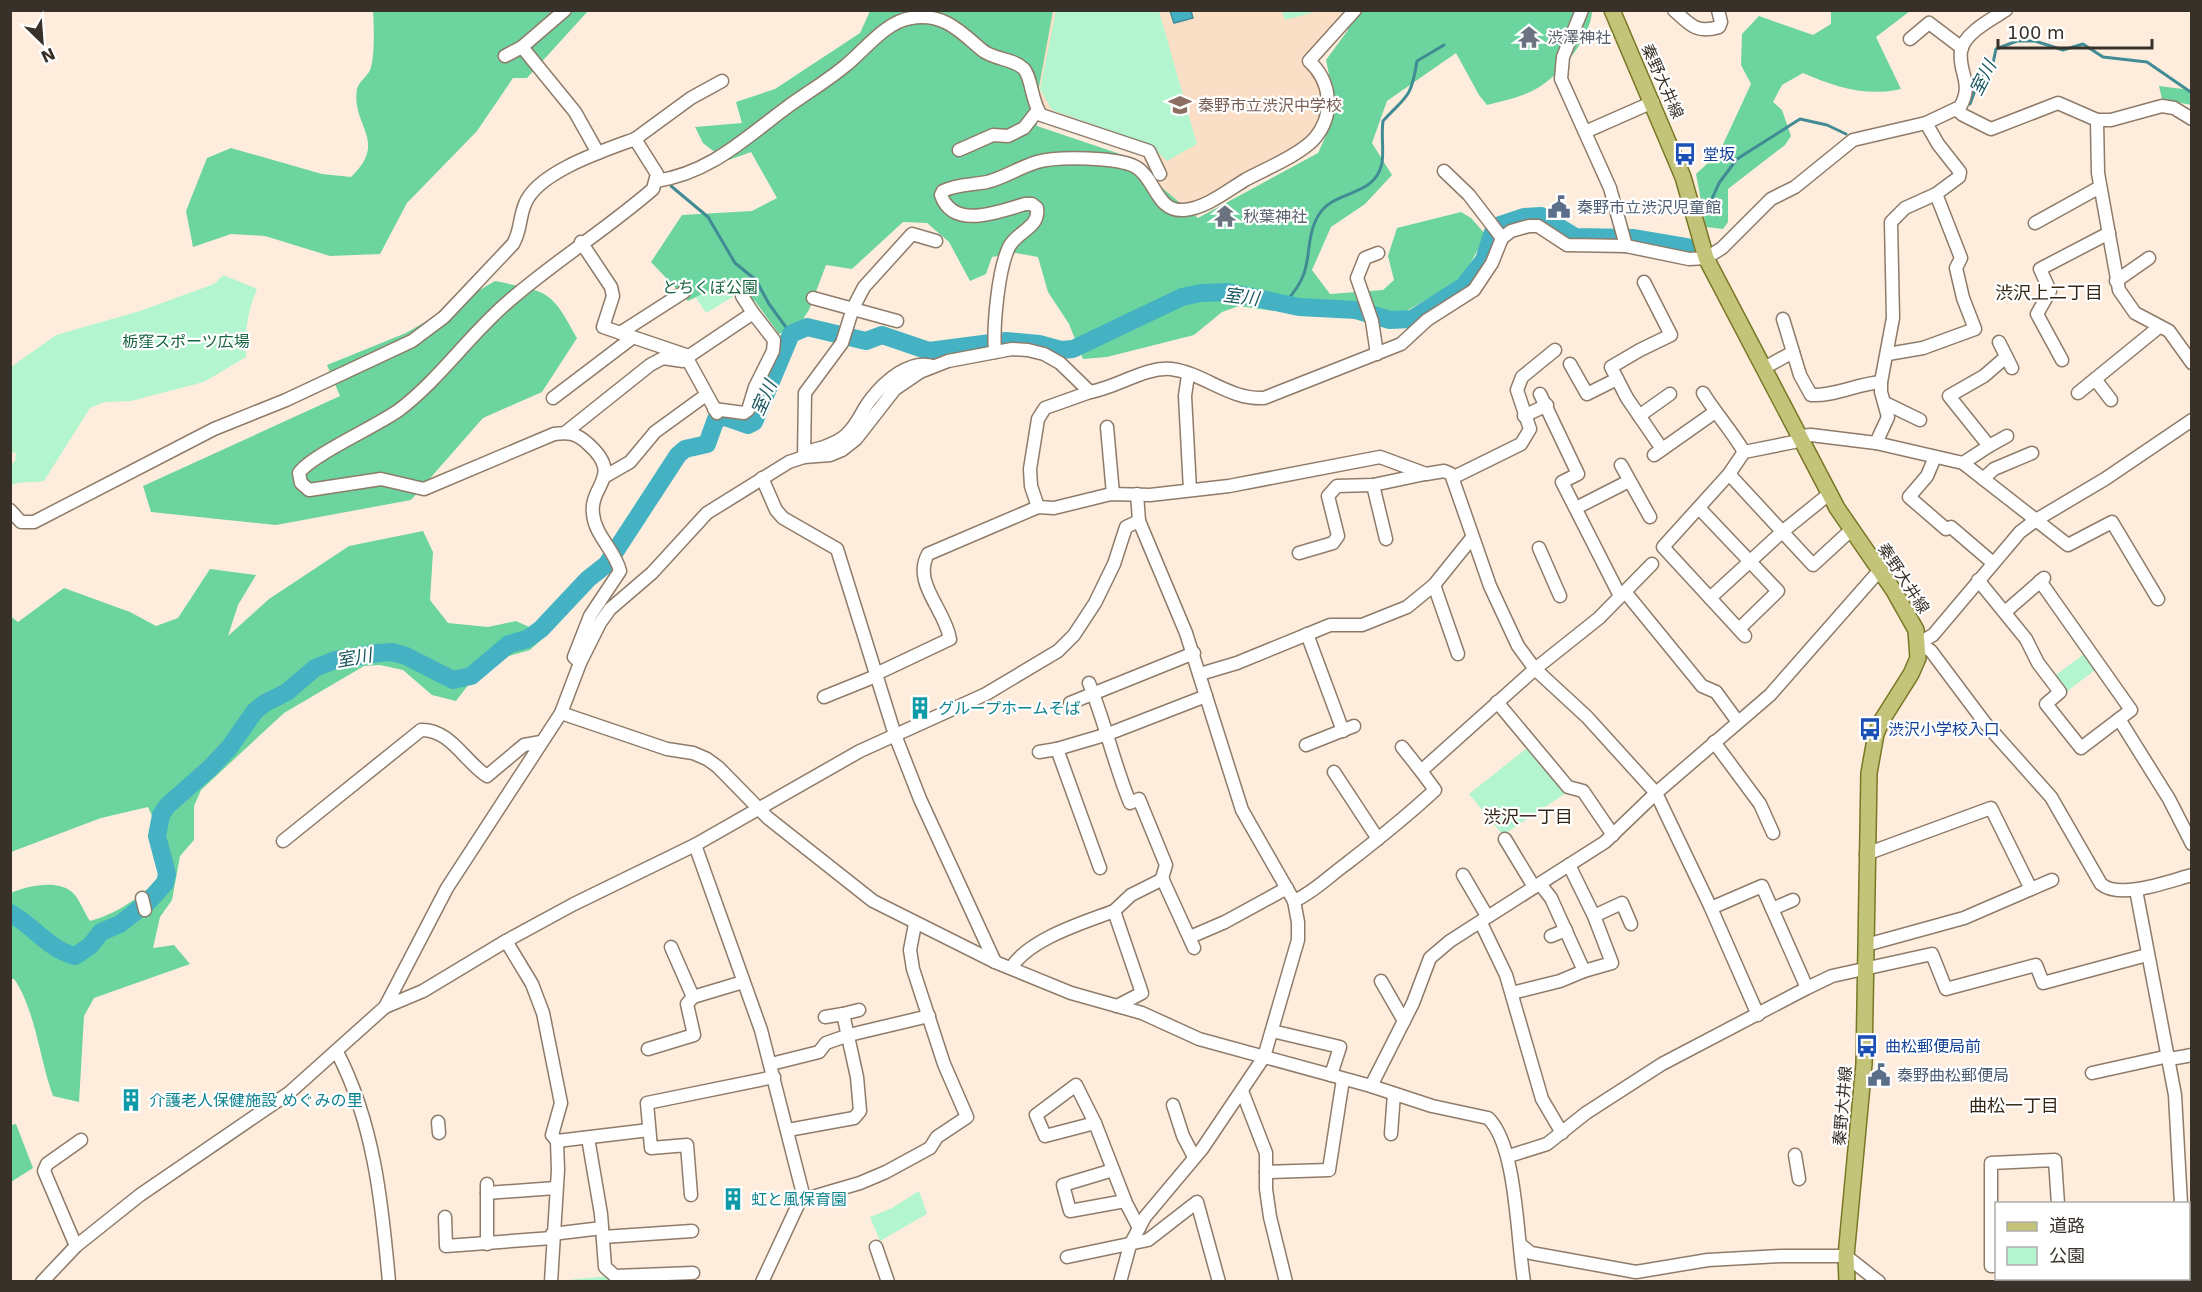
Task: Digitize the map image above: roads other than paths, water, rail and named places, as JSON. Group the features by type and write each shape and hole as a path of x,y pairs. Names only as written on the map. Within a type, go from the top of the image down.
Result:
{"main road":[{"name":"秦野大井線","path":"1612,10 1683,177 1706,258 1829,494 1851,531 1907,612 1919,643 1918,658 1911,674 1882,720 1876,734 1869,773 1864,1064 1846,1256 1847,1281"}],"street":[{"path":"505,56 522,47 566,10"},
{"path":"995,349 993,330 1006,254 1017,236 1035,222 1038,216 1036,208 1032,204 1025,204 978,216 954,213 947,210 941,195 943,191 988,182 1039,161 1054,158 1131,165 1148,180 1165,204 1174,209 1199,207 1298,151 1314,138 1322,126 1329,93 1321,72 1309,61 1355,10"},
{"path":"1582,10 1563,57 1561,79 1610,188 1626,244"},
{"path":"1674,10 1693,28 1703,31 1719,27 1721,22 1718,10"},
{"path":"1038,507 1031,486 1030,469 1038,418 1045,408 1090,392 1109,389 1152,369 1172,369 1243,397 1264,398 1401,344 1427,320 1474,290 1492,263 1501,236 1529,226 1548,230 1567,245 1626,244 1689,259 1706,258 1722,248 1771,199 1798,184 1840,147 1862,136 1890,133 1926,123 1956,109 1962,103 1967,87 1961,59 1962,48 1973,34 2006,10"},
{"path":"656,181 686,174 730,153 846,66 896,23 920,17 952,24 984,52 1019,65 1026,71 1034,105 1041,115 1149,151 1164,172 1148,180"},
{"path":"1910,39 1929,23 1962,48"},
{"path":"522,47 575,112 598,153"},
{"path":"10,510 21,522 34,522 214,429 318,385 412,341 457,305 513,244 520,231 525,204 537,187 588,157 635,139 691,98 722,81"},
{"path":"1585,132 1653,102"},
{"path":"1956,109 1991,129 2058,103 2097,120 2110,120 2162,106 2174,108 2192,119"},
{"path":"959,150 993,135 1008,136 1024,128 1038,110"},
{"path":"2097,120 2100,187 2116,281 2128,306 2169,331 2192,363"},
{"path":"1876,443 1888,417 1881,392 1881,382 1893,318 1891,222 1905,208 1936,194 1959,177 1960,172 1926,123"},
{"path":"580,663 574,657 590,616 620,571 617,559 598,532 593,515 593,507 604,477 604,464 597,452 578,435 566,432 554,434 424,489 381,479 313,491 305,488 299,477 303,466 310,461 368,430 424,389 507,302 581,242 653,189 657,174 635,139"},
{"path":"1444,171 1469,195 1501,236"},
{"path":"2035,223 2100,187"},
{"path":"1888,354 1923,348 1975,329 1963,298 1956,267 1961,258 1936,194"},
{"path":"2062,360 2037,314 2050,291 2040,269 2109,233"},
{"path":"804,454 805,393 844,337 864,287 912,234 936,241"},
{"path":"581,242 611,287 613,296 603,327 689,359 716,411 744,413 748,410 754,387 773,351 774,340 742,296"},
{"path":"1377,354 1372,321 1357,278 1358,269 1365,258 1378,253"},
{"path":"2116,281 2149,258"},
{"path":"1644,282 1674,340 1640,350 1611,367 1617,379 1658,452 1715,412"},
{"path":"620,333 684,292"},
{"path":"813,298 897,321"},
{"path":"566,432 650,365 663,358 689,359 753,312"},
{"path":"1783,319 1800,375 1811,395 1826,396 1858,384 1881,382"},
{"path":"2078,393 2121,352 2159,327"},
{"path":"553,398 632,338"},
{"path":"1989,446 1967,409 1949,396 1985,367 2009,363 1999,342"},
{"path":"42,1281 76,1246 201,1151 267,1110 337,1052 385,1007 447,888 561,713 580,663 610,609 652,573 706,513 804,454 830,455 842,450 856,439 895,389 933,366 995,349 1044,354 1060,363 1090,392"},
{"path":"1454,477 1521,444 1530,429 1517,390 1522,377 1555,350"},
{"path":"1764,368 1793,352"},
{"path":"1570,364 1587,394 1617,379"},
{"path":"1188,375 1185,396 1190,490"},
{"path":"2095,379 2110,400"},
{"path":"1703,393 1715,412 1732,431 1744,452"},
{"path":"1639,416 1670,394"},
{"path":"604,477 630,462 655,432 706,395"},
{"path":"1524,416 1543,400 1578,474 1563,482 1623,595 1702,686 1716,692 1738,722"},
{"path":"1885,403 1920,420"},
{"path":"2190,424 2105,479 2036,519 2020,532 1933,635 1919,643 1931,651 1985,723 2051,797 2106,889 2136,890 2192,876"},
{"path":"1107,427 1113,494"},
{"path":"1699,508 1778,591 1742,633 1663,547 1729,474 1744,452 1794,442 1800,436 1822,435 1876,443 1963,463 2068,545 2112,522 2158,599"},
{"path":"1963,463 2007,436"},
{"path":"1983,479 1994,469 2032,453"},
{"path":"824,697 950,639 924,579 922,565 928,554 1038,507 1054,508 1113,494 1190,490 1380,457 1426,474"},
{"path":"1935,457 1927,476 1909,497 1946,529 1951,527 1993,563"},
{"path":"1621,465 1650,517"},
{"path":"1299,553 1326,551 1338,536 1328,496 1337,486 1374,485 1444,471 1454,477 1471,539 1502,617 1535,669 1587,717 1656,793 1711,908 1758,1015"},
{"path":"1729,474 1813,565 1851,531"},
{"path":"762,478 776,510 783,518 837,549 895,735 920,799 995,962"},
{"path":"1576,508 1629,481"},
{"path":"1374,485 1386,539"},
{"path":"1120,1281 1130,1245 1145,1217 1194,1157 1242,1091 1264,1056 1298,940 1298,922 1294,901 1242,810 1194,653 1139,521 1137,494"},
{"path":"1710,598 1782,532 1829,494"},
{"path":"385,1007 423,991 506,941 574,904 695,845 760,810 812,777 895,735 986,694 1058,651 1074,635 1095,603 1114,564 1126,527 1139,521"},
{"path":"1200,674 1237,663 1330,625 1362,625 1407,607 1434,585 1471,539"},
{"path":"1539,548 1560,596"},
{"path":"1421,771 1535,669 1599,618 1652,564"},
{"path":"1371,1086 1404,1021 1430,958 1450,941 1613,835 1656,793 1770,695 1880,571"},
{"path":"1978,580 2026,639 2038,663 2060,692 2046,704 2081,748 2131,710 2042,579 2006,612"},
{"path":"1434,585 1458,654"},
{"path":"1306,745 1349,728 1307,634"},
{"path":"1070,703 1091,688 1194,653"},
{"path":"1091,688 1130,803 1139,799 1166,865 1163,879 1192,942 1287,888"},
{"path":"1039,752 1108,734 1206,696"},
{"path":"1497,702 1568,787 1583,791 1613,835"},
{"path":"561,713 667,749 693,753 707,759 718,767 760,810 873,901 995,962 1071,993 1142,1013 1199,1039 1371,1086 1432,1106 1488,1118 1495,1124 1509,1156 1517,1236 1521,1245 1531,1253 1636,1272 1708,1260 1782,1256 1846,1256 1879,1281"},
{"path":"2119,719 2163,789 2192,844"},
{"path":"283,841 421,730 429,729 442,735 487,776 524,745 542,742"},
{"path":"1714,742 1760,804 1773,833"},
{"path":"1294,901 1314,892 1435,790 1402,747"},
{"path":"1057,749 1100,868"},
{"path":"1334,772 1378,839"},
{"path":"1866,854 1991,808 2031,889"},
{"path":"1505,839 1537,885 1551,898 1584,971"},
{"path":"695,845 771,1064 788,1130 802,1200 762,1281"},
{"path":"1512,993 1560,981 1612,963 1594,916 1569,865"},
{"path":"1463,875 1502,964 1542,1099 1562,1133"},
{"path":"1011,968 1015,961 1051,936 1114,911 1131,894 1163,879"},
{"path":"1866,945 1964,918 2052,880"},
{"path":"1711,908 1762,886 1807,988"},
{"path":"2136,890 2147,955 2170,1058 2175,1095 2181,1202"},
{"path":"1773,909 1793,900"},
{"path":"1594,916 1622,903 1631,924"},
{"path":"1114,911 1142,993 1117,1006"},
{"path":"802,1200 860,1183 886,1172 930,1148 936,1137 967,1117 944,1064 913,969 910,950 915,924"},
{"path":"1551,936 1566,930"},
{"path":"506,941 532,984 543,1013 560,1087 561,1103 552,1135 557,1141 551,1281"},
{"path":"671,947 693,996"},
{"path":"1509,1156 1531,1151 1562,1133 1586,1113 1662,1064 1833,976 1932,954 1946,989 2036,965 2043,983 2147,955"},
{"path":"1381,981 1404,1021"},
{"path":"648,1049 694,1035 687,1004 693,996 742,982"},
{"path":"825,1017 859,1010"},
{"path":"788,1130 854,1118 860,1111 849,1035 843,1014"},
{"path":"771,1064 819,1052 826,1043 849,1035 929,1016"},
{"path":"1266,1172 1329,1170 1340,1047 1272,1031"},
{"path":"337,1052 351,1080 366,1128 375,1169 388,1281"},
{"path":"2092,1073 2192,1055"},
{"path":"691,1195 687,1145 651,1148 647,1103 774,1077"},
{"path":"1095,1123 1045,1136 1036,1115 1076,1085 1095,1123 1138,1228"},
{"path":"1242,1091 1266,1153 1270,1217 1286,1281"},
{"path":"1391,1134 1394,1094"},
{"path":"1173,1105 1183,1136 1194,1157"},
{"path":"557,1141 649,1130"},
{"path":"588,1138 605,1267 615,1276 693,1273"},
{"path":"76,1246 44,1171 47,1164 81,1140"},
{"path":"1795,1155 1799,1179"},
{"path":"1995,1266 1991,1266 1989,1223 1991,1163 2055,1160 2058,1202"},
{"path":"1113,1170 1063,1185 1070,1211 1125,1201"},
{"path":"488,1244 487,1189 556,1188"},
{"path":"1067,1257 1148,1240 1197,1202 1219,1281"},
{"path":"445,1217 446,1246 488,1244 552,1236 692,1231"},
{"path":"1521,1245 1520,1255 1524,1281"},
{"path":"876,1247 888,1281"}],"water":[{"path":"1170,11 1191,11 1193,18 1174,23"}],"waterway":[{"name":"室川","path":"1970,104 1977,85 1993,63 1996,49 2017,41 2035,41 2063,50 2083,44 2103,57 2147,62 2192,93"},
{"path":"1285,303 1303,276 1313,229 1320,213 1327,205 1372,182 1378,174 1383,158 1383,121 1407,96 1413,83 1417,61 1444,45"},
{"name":"室川","path":"1707,210 1719,183 1737,159 1800,119 1827,125 1846,134"},
{"path":"671,186 708,217 735,263 756,280 769,304 791,334"},
{"name":"室川","path":"10,913 49,943 75,956 90,946 101,932 120,924 149,901 165,883 167,874 157,836 161,815 167,806 229,748 255,711 287,692 315,668 335,660 392,652 406,656 453,680 471,676 509,644 527,639 541,629 588,579 607,564 678,455 685,449 707,444 716,419 725,417 748,425 754,422 791,334 807,327 866,341 882,335 929,351 1006,341 1039,344 1061,350 1073,349 1182,297 1201,293 1228,292 1299,307 1356,310 1390,320 1412,319 1464,286 1484,260 1493,232 1500,225 1524,217 1541,216 1575,237 1634,238 1687,247"}],"place":[{"name":"渋澤神社","path":"1529,37"},
{"name":"秦野市立渋沢中学校","path":"1180,105"},
{"name":"堂坂","path":"1685,154"},
{"name":"秦野市立渋沢児童館","path":"1559,207"},
{"name":"秋葉神社","path":"1225,216"},
{"name":"グループホームそば","path":"920,708"},
{"name":"渋沢小学校入口","path":"1870,729"},
{"name":"曲松郵便局前","path":"1867,1046"},
{"name":"秦野曲松郵便局","path":"1879,1075"},
{"name":"介護老人保健施設 めぐみの里","path":"131,1100"},
{"name":"虹と風保育園","path":"733,1199"}],"district":[{"name":"渋沢上二丁目","path":"2049,293"},
{"name":"渋沢一丁目","path":"1528,817"},
{"name":"曲松一丁目","path":"2014,1106"}],"park label":[{"name":"とちくぼ公園","path":"710,287"},
{"name":"栃窪スポーツ広場","path":"186,341"}]}
